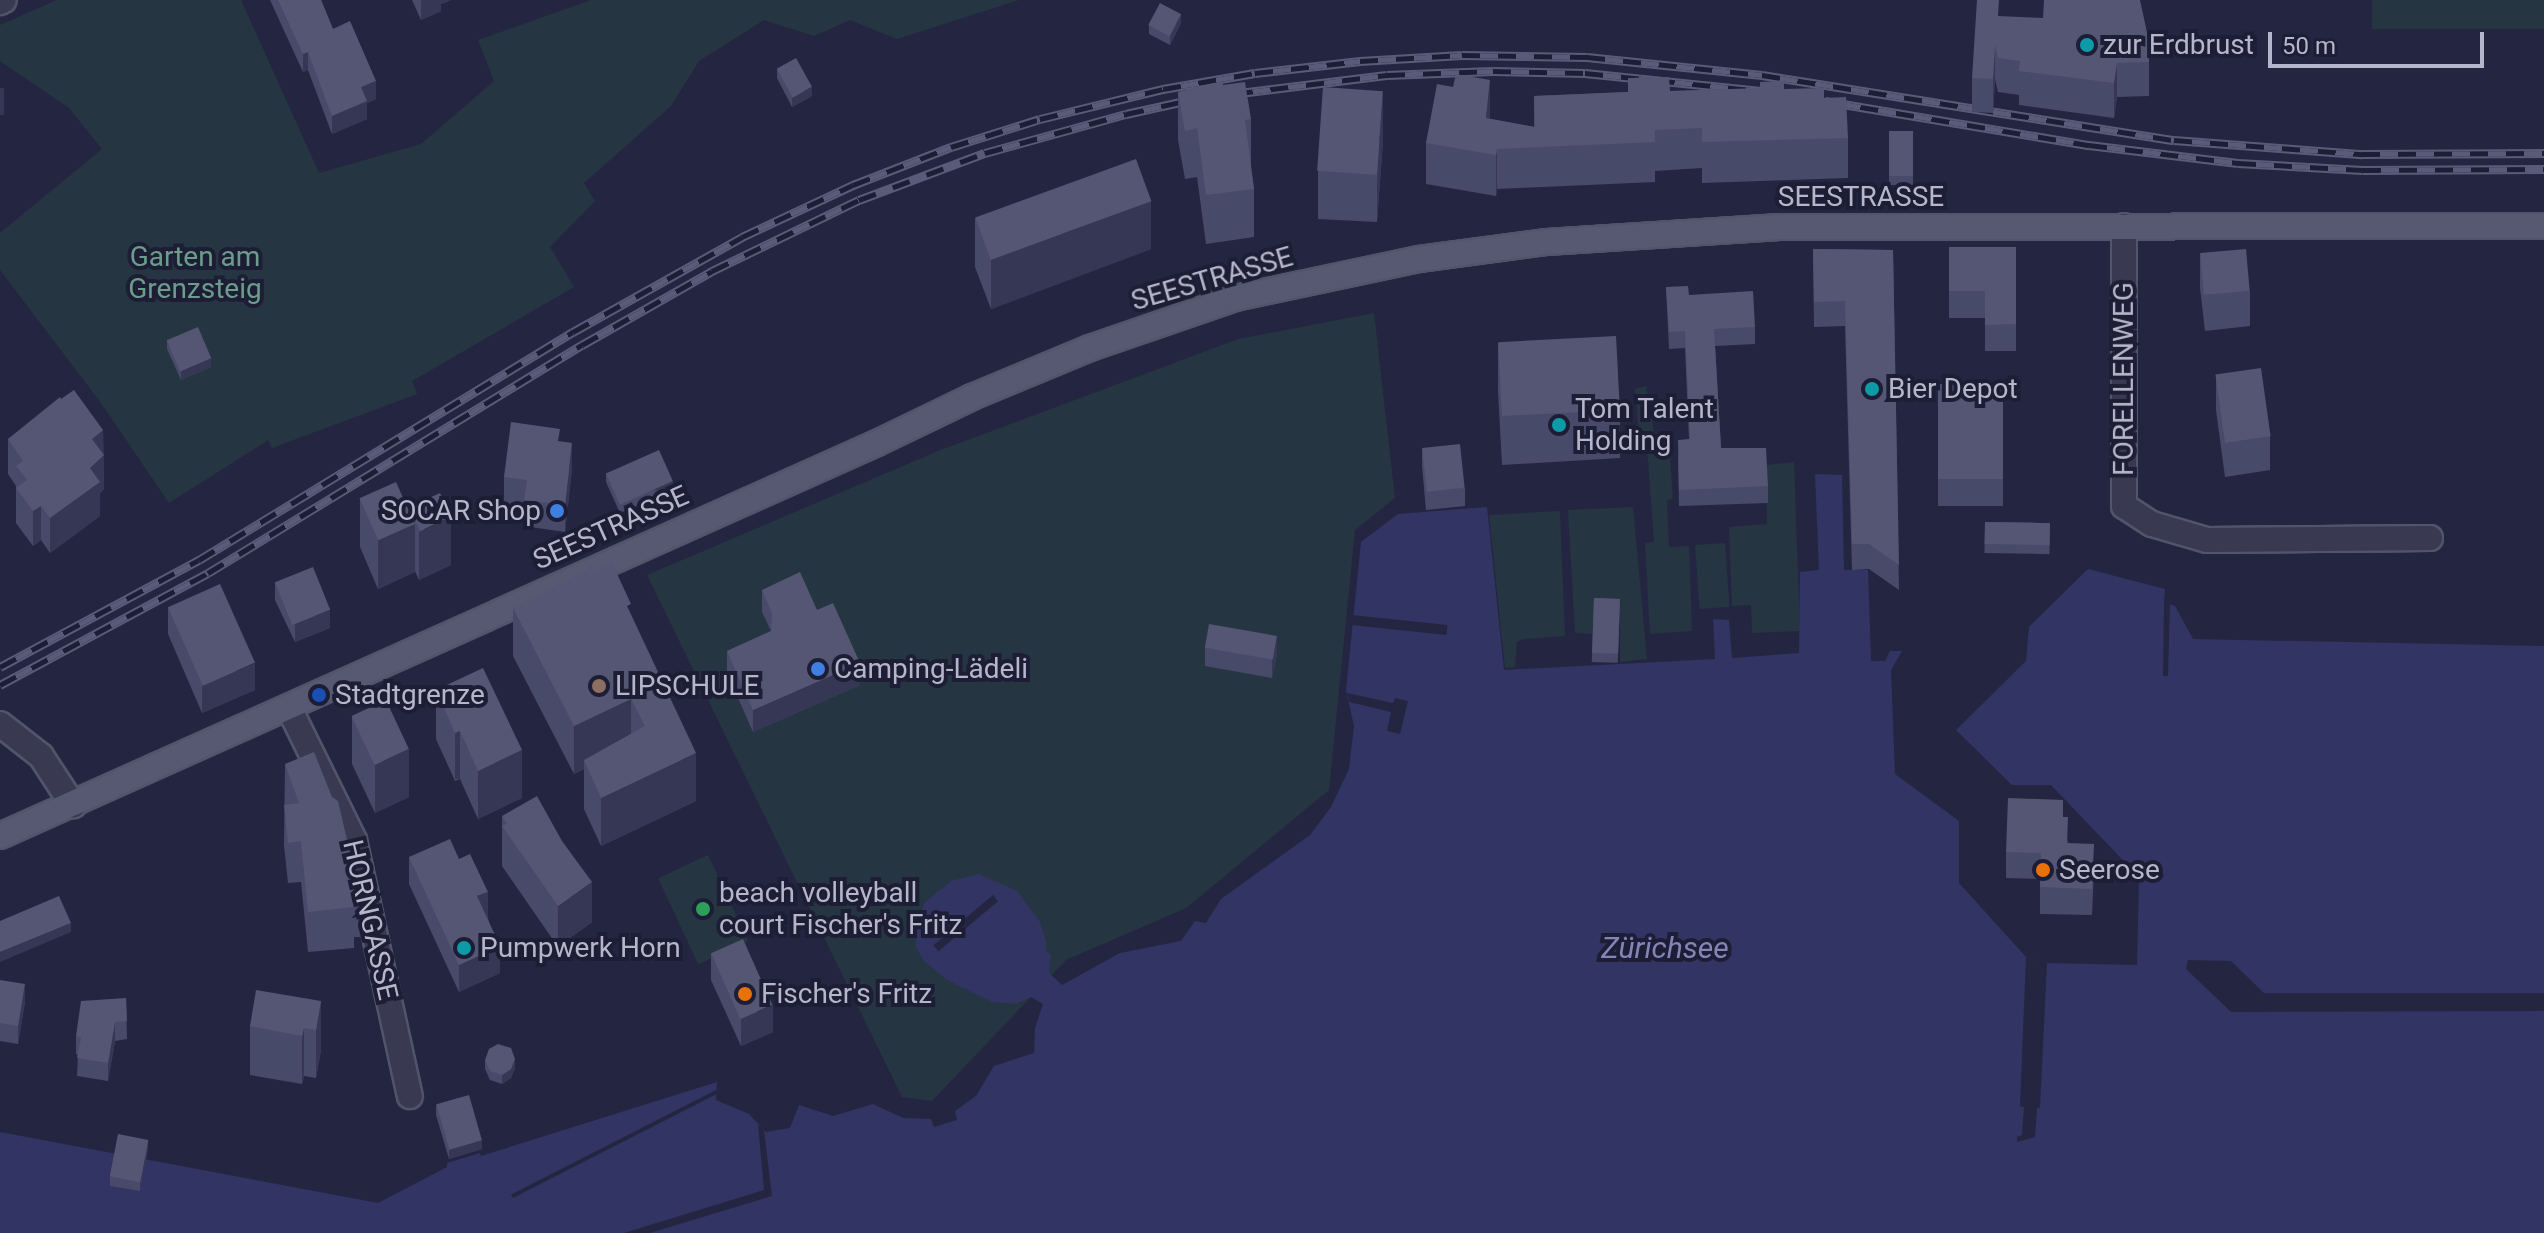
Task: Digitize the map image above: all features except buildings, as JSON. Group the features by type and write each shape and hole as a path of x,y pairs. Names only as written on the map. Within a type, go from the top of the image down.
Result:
{"main road":[{"name":"SEESTRASSE","path":"0,836 972,397 1090,348 1235,298 1419,259 1577,239 1776,227 2544,226"}],"street":[{"name":"FORELLENWEG","path":"2124,226 2124,506 2152,524 2207,540 2430,538"},
{"name":"HORNGASSE","path":"289,708 354,840 410,1096"},
{"path":"0,724 41,756 73,805"}],"green space":[{"name":"Garten am Grenzsteig","path":"57,0 241,0 319,173 421,144 494,81 478,40 591,0 1019,0 897,39 850,20 814,36 764,20 699,61 671,106 584,183 595,201 550,247 574,287 412,381 417,394 272,448 268,440 169,503 101,403 0,270 0,233 102,149 69,108 0,61 0,25"},
{"path":"2372,0 2544,0 2544,29 2372,29"},
{"path":"1374,313 1395,498 1355,530 1329,790 1186,908 1066,960 932,1101 902,1097 647,575 938,451 1238,339"},
{"path":"1646,386 1654,433 1668,432 1673,498 1667,500 1669,547 1689,546 1692,631 1650,634 1645,543 1654,542 1646,434 1639,434 1635,389"},
{"path":"1794,462 1800,631 1752,633 1751,605 1732,606 1729,527 1767,524 1766,465"},
{"path":"1633,507 1647,659 1620,662 1620,608 1609,608 1609,598 1604,599 1594,634 1575,633 1568,510"},
{"path":"1560,511 1565,636 1517,642 1515,667 1505,668 1489,515"},
{"path":"1725,543 1729,607 1700,609 1695,545"},
{"name":"beach volleyball court Fischer's Fritz","path":"708,855 748,941 698,964 658,878"}],"water":[{"name":"Zürichsee","path":"1815,474 1842,475 1844,570 1868,570 1871,661 1885,661 1890,651 1902,651 1891,670 1895,774 1959,821 1959,883 2026,957 2047,963 2137,965 2139,877 2051,785 2012,785 1956,730 2026,661 2029,627 2088,569 2165,589 2164,602 2175,606 2193,639 2544,646 2544,1233 0,1233 0,1132 378,1203 447,1167 447,1163 480,1153 481,1156 717,1082 716,1100 749,1114 766,1132 790,1128 799,1105 833,1116 873,1104 903,1118 931,1119 934,1127 957,1120 955,1111 976,1096 994,1066 1034,1053 1035,1028 1043,1004 1031,997 1016,1004 992,1002 947,980 924,961 916,947 916,923 925,902 951,881 979,874 1017,891 1040,922 1046,951 1051,954 1049,973 1062,985 1120,953 1181,941 1195,921 1206,923 1221,899 1310,835 1331,807 1349,769 1354,726 1346,690 1361,542 1398,514 1487,507 1504,670 1715,659 1713,619 1729,620 1732,658 1799,653 1800,572 1819,570"}],"pier":[{"path":"2164,602 2170,604 2168,676 2163,676"},
{"path":"1352,615 1447,625 1446,635 1351,625"},
{"path":"1347,693 1393,703 1395,698 1408,701 1400,734 1387,731 1391,712 1349,702"},
{"path":"993,895 998,901 938,951 933,945"},
{"path":"2026,957 2047,963 2040,1108 2037,1108 2035,1137 2017,1142 2017,1137 2022,1135 2024,1107 2020,1106"},
{"path":"2188,960 2231,961 2264,993 2544,993 2544,1011 2231,1012 2186,969"},
{"path":"716,1090 718,1094 513,1198 511,1194"},
{"path":"758,1124 764,1130 772,1196 650,1233 624,1233 764,1190"}],"railway":[{"path":"0,667 199,560 573,332 742,237 853,185 951,147 1040,119 1163,89 1255,73 1360,61 1462,55 1587,57 1762,75 2174,140 2362,154 2544,153"},
{"path":"0,685 208,573 582,345 712,271 859,200 985,153 1126,114 1199,98 1387,75 1493,71 1585,73 1761,91"},
{"path":"1825,101 2089,145 2238,163 2363,170 2544,169"}],"place":[{"name":"zur Erdbrust","path":"2087,45"},
{"name":"Bier Depot","path":"1872,389"},
{"name":"Tom Talent Holding","path":"1559,425"},
{"name":"SOCAR Shop","path":"557,511"},
{"name":"Camping-Lädeli","path":"818,669"},
{"name":"LIPSCHULE","path":"599,686"},
{"name":"Stadtgrenze","path":"319,695"},
{"name":"Seerose","path":"2043,870"},
{"name":"beach volleyball court Fischer's Fritz","path":"703,909"},
{"name":"Pumpwerk Horn","path":"464,948"},
{"name":"Fischer's Fritz","path":"745,994"}]}
